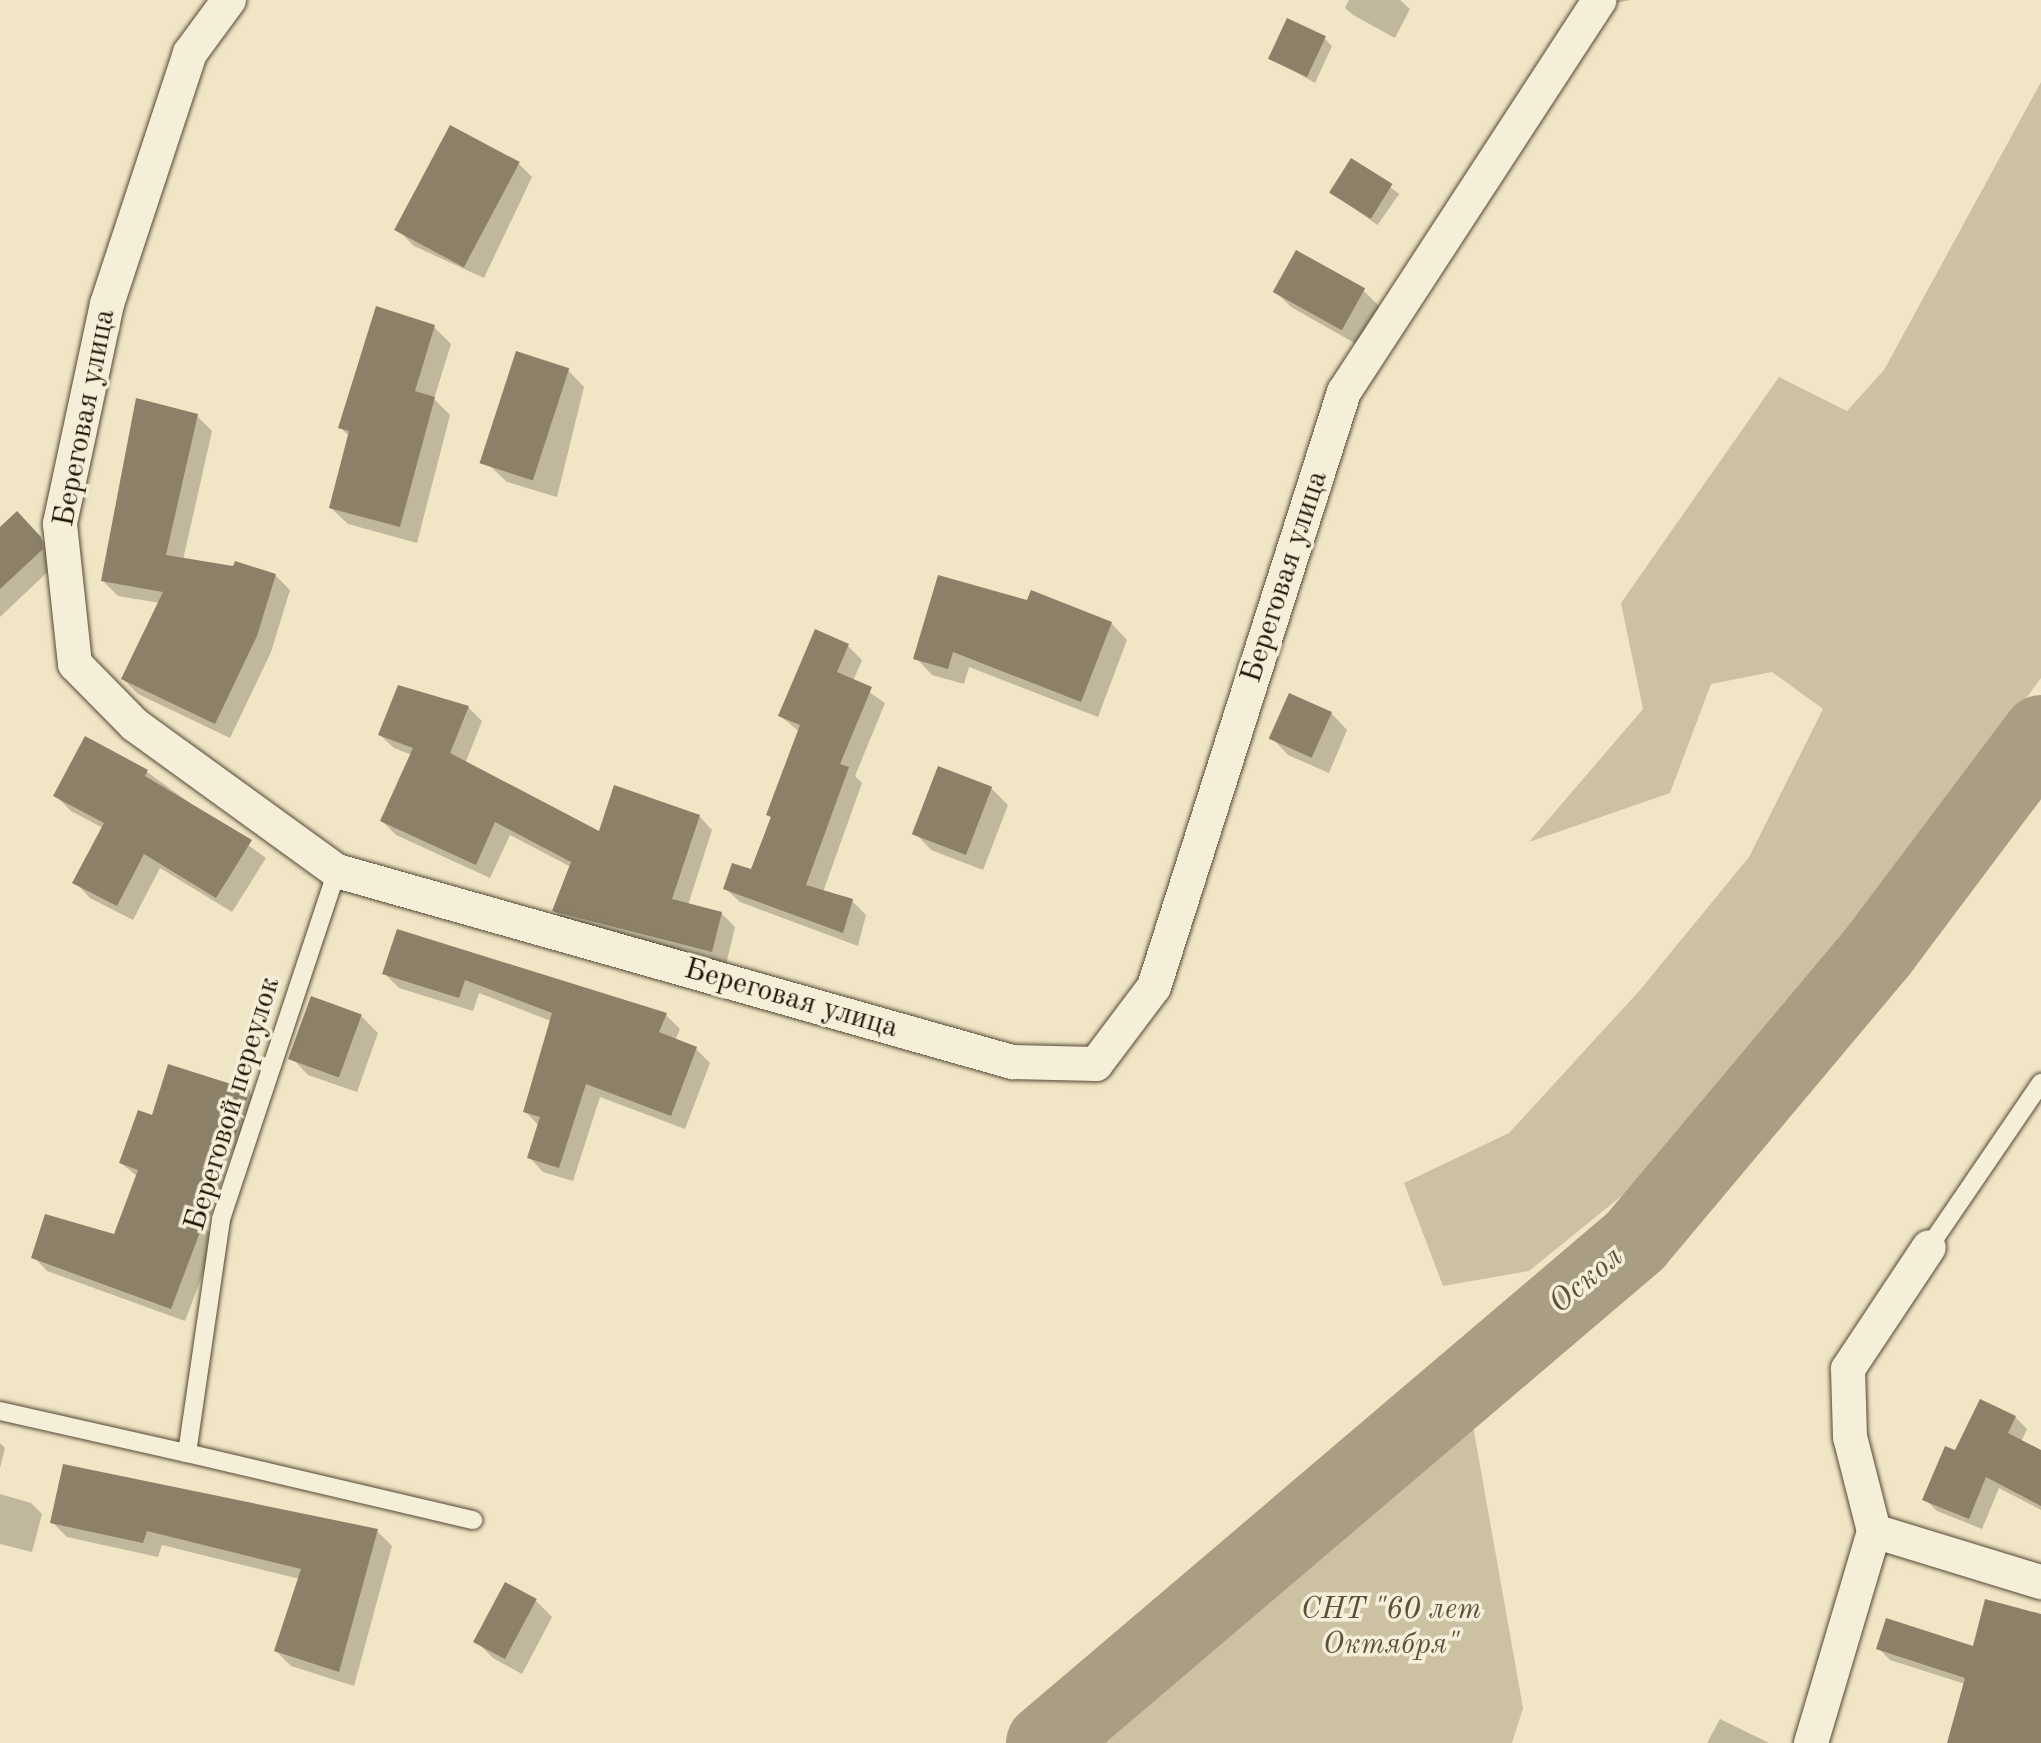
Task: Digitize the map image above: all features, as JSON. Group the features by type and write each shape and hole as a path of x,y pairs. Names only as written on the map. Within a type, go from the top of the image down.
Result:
{"street":[{"name":"Береговая улица","path":"229,0 190,53 107,304 60,524 75,664 135,725 337,871 1012,1062 1096,1064 1154,987 1344,392 1600,0"},
{"path":"1811,1743 1874,1531 1850,1437 1848,1369 1929,1247"},
{"path":"1874,1531 2041,1582"}],"lane":[{"name":"Береговой переулок","path":"187,1453 221,1219 337,871"},
{"path":"1929,1247 2041,1083"},
{"path":"0,1411 473,1520"}],"green space":[{"path":"2041,82 2041,678 1861,925 1624,1194 1529,1271 1443,1286 1404,1183 1509,1133 1640,990 1749,857 1823,709 1772,672 1711,684 1670,793 1529,842 1643,709 1621,603 1779,377 1847,411 1884,370"},
{"name":"СНТ \"60 лет Октября\"","path":"1470,1409 1523,1708 1512,1743 1068,1743"}],"building":[{"path":"1287,18 1326,36 1307,77 1268,59"},
{"path":"450,125 520,162 464,267 394,230"},
{"path":"1351,158 1393,184 1371,219 1329,193"},
{"path":"1296,250 1365,288 1342,330 1273,292"},
{"path":"376,306 435,325 415,391 435,397 400,527 329,508 349,431 338,428"},
{"path":"516,351 569,368 533,481 480,463"},
{"path":"136,398 198,414 166,555 233,566 235,561 276,574 257,636 215,724 121,679 163,592 101,581"},
{"path":"17,511 41,537 43,549 0,589 0,527"},
{"path":"938,575 1027,600 1031,590 1112,622 1081,702 953,652 948,669 913,659"},
{"path":"815,629 849,644 837,672 872,687 840,764 849,767 806,885 853,899 843,933 723,889 732,863 751,869 771,817 766,815 800,725 778,716"},
{"path":"398,685 469,706 450,753 599,831 614,785 700,815 672,899 722,912 712,952 552,911 571,862 495,822 476,865 380,821 413,748 378,735"},
{"path":"1289,693 1332,712 1312,758 1269,739"},
{"path":"85,736 148,770 145,776 252,840 216,898 144,854 117,906 72,883 104,823 53,796"},
{"path":"938,766 992,787 966,855 912,834"},
{"path":"397,929 667,1013 659,1032 697,1047 671,1116 586,1084 559,1168 527,1158 540,1117 523,1112 552,1013 465,980 459,998 382,974"},
{"path":"311,996 362,1014 339,1077 288,1059"},
{"path":"168,1064 250,1090 234,1141 220,1137 191,1220 203,1224 171,1309 31,1258 45,1214 114,1234 138,1170 119,1163 138,1110 152,1115"},
{"path":"1980,1399 2016,1416 2008,1433 2041,1450 2041,1506 1986,1477 1969,1519 1922,1500 1945,1446 1955,1450"},
{"path":"63,1464 378,1529 339,1672 274,1651 301,1569 147,1531 143,1543 50,1523"},
{"path":"505,1582 537,1599 505,1659 473,1642"},
{"path":"1985,1599 2041,1614 2041,1743 1947,1743 1965,1678 1876,1649 1886,1618 1973,1646"}],"waterway":[{"name":"Оскол","path":"1045,1743 1635,1241 1879,950 2041,734"}]}
